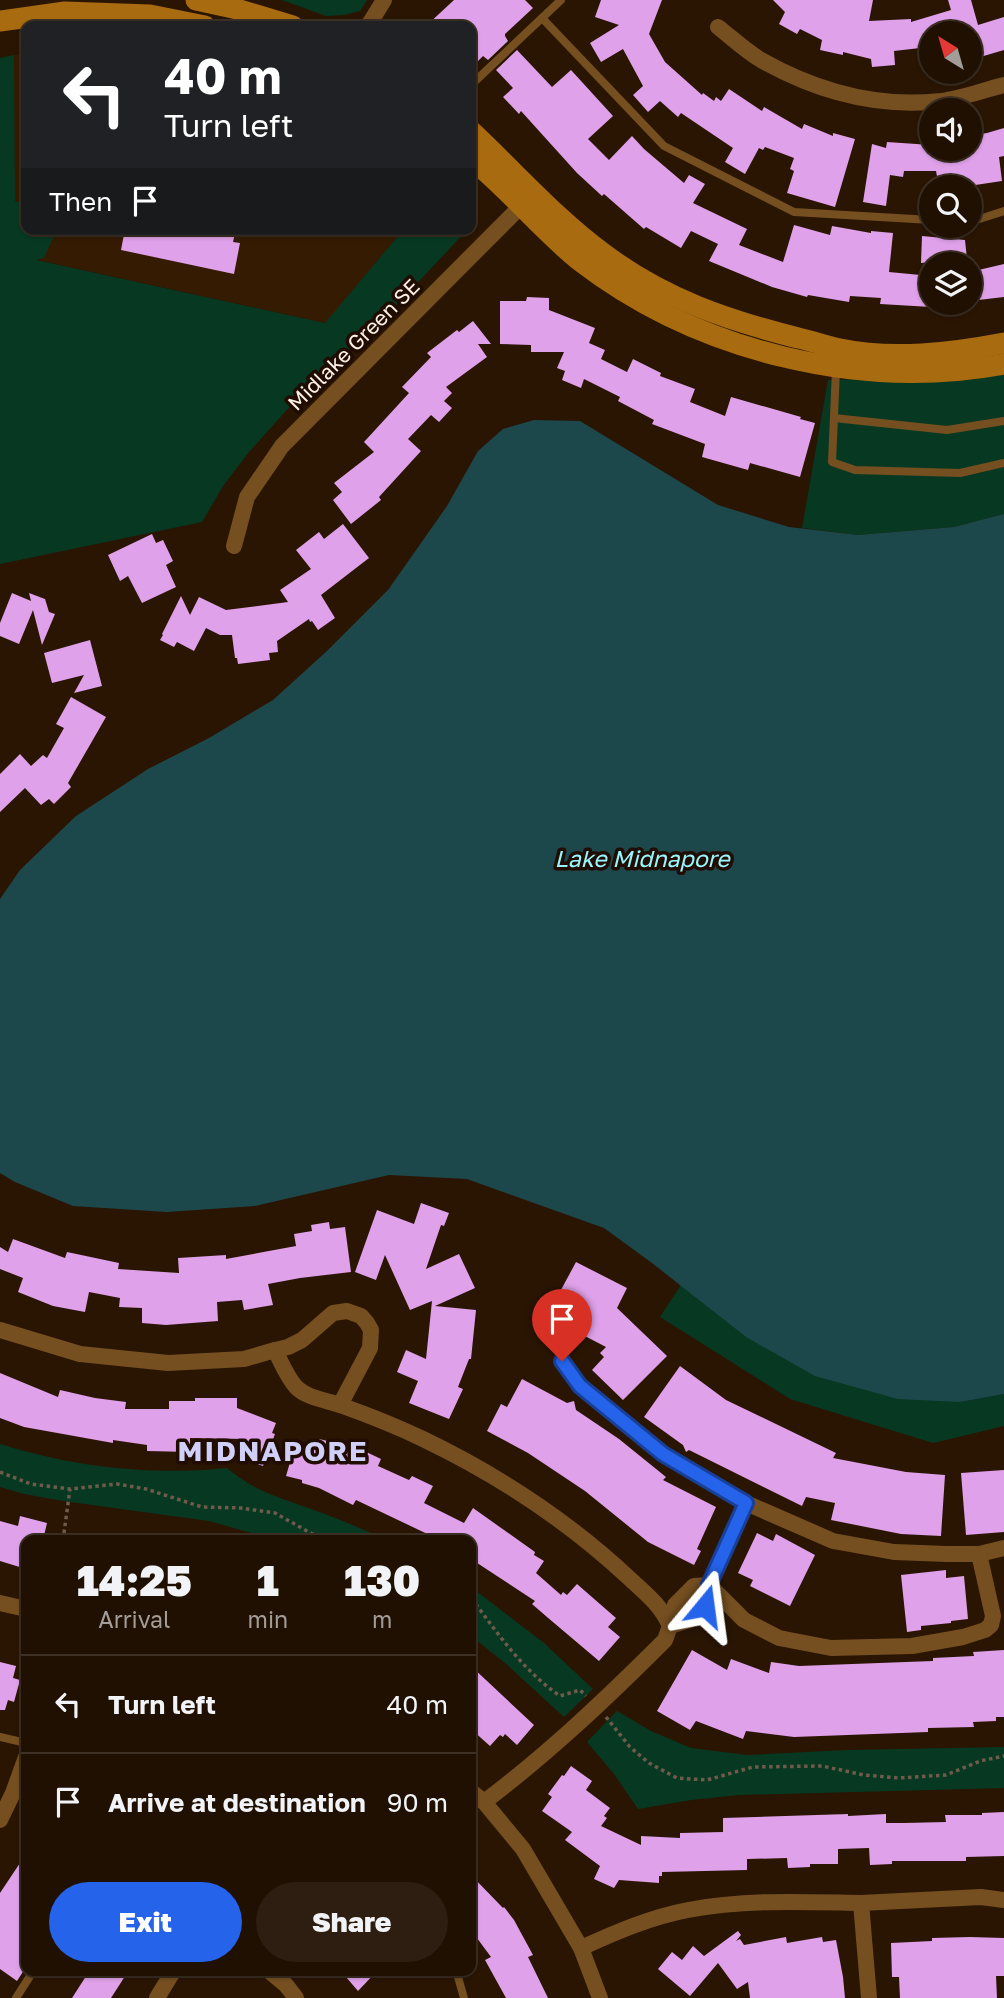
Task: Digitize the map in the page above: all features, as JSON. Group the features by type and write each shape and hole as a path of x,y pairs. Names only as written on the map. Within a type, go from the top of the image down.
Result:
{"street":[{"path":"196,0 276,21"},
{"path":"371,21 384,0"},
{"path":"0,21 65,12 150,15 180,21"},
{"path":"718,27 759,59 818,88 862,99 905,103 943,101 1004,85"},
{"path":"476,137 527,200"},
{"path":"476,163 527,200 557,215 597,249 659,289 744,325 838,358 900,372 963,370 1004,364"},
{"name":"Midlake Green SE","path":"234,546 247,497 282,446 527,200"},
{"path":"838,358 954,351 1004,343"},
{"path":"0,1331 80,1354 167,1363 244,1359 288,1348 302,1340 326,1317 347,1311 367,1323 371,1331 370,1348 340,1405"},
{"path":"275,1350 295,1386 306,1394 422,1439 475,1465 555,1516 616,1566 663,1611 670,1626"},
{"path":"562,1361 580,1386 663,1454 746,1503 833,1541 894,1552 979,1554 1004,1548"},
{"path":"709,1585 746,1503"},
{"path":"484,1802 528,1769 598,1707 665,1640 674,1605 694,1586 709,1585 744,1620 779,1638 831,1648 912,1646 963,1637 985,1630 990,1625 993,1616 979,1554"},
{"path":"0,1603 21,1608"},
{"path":"0,1820 21,1771"},
{"path":"476,1795 523,1849 582,1948 600,1998"},
{"path":"582,1948 654,1918 698,1908 780,1902 861,1903 981,1897 1004,1900"},
{"path":"861,1903 869,1998"},
{"path":"157,1998 170,1976"},
{"path":"275,1976 296,1998"}],"lane":[{"path":"476,80 561,0"},
{"path":"542,18 664,146 794,212 919,219"},
{"path":"982,218 1004,211"},
{"path":"838,358 832,462 855,470 960,473 1004,463"},
{"path":"834,418 947,430 1004,421"},
{"path":"0,1737 21,1741"},
{"path":"16,1998 29,1976"},
{"path":"458,1976 464,1998"}],"path":[{"path":"0,1472 31,1484 70,1489 117,1484 146,1489 202,1507 241,1508 275,1513 314,1535"},
{"path":"64,1535 70,1489"},
{"path":"476,1603 511,1652 539,1681 560,1696 580,1690 598,1707 630,1747 649,1763 677,1778 708,1780 753,1767 822,1766 899,1778 946,1775 980,1761 1004,1756"}],"shaded area":[{"path":"14,55 21,55 21,235 399,235 326,323 15,255"}],"green space":[{"path":"282,0 367,0 360,11 326,16"},
{"path":"14,55 15,202 21,201 21,235 54,235 44,258 36,260 325,323 399,235 462,235 393,309 302,393 249,452 223,486 202,522 0,564 0,58"},
{"path":"1004,375 1004,514 954,527 858,535 802,528 828,380"},
{"path":"681,1285 746,1337 960,1402 1004,1394 1004,1426 933,1443 790,1399 660,1317"},
{"path":"0,1444 56,1459 112,1468 170,1471 227,1468 247,1483 267,1493 375,1535 259,1535 209,1521 63,1501 0,1487"},
{"path":"476,1591 544,1643 593,1689 564,1717 476,1640"},
{"path":"617,1711 651,1731 691,1748 747,1755 1004,1747 1004,1788 739,1795 638,1809 614,1774 587,1742"}],"water":[{"name":"Lake Midnapore","path":"534,420 580,421 718,505 789,527 858,535 954,527 1004,514 1004,1394 960,1402 898,1399 815,1376 746,1337 604,1228 467,1179 389,1175 255,1206 167,1212 73,1206 0,1173 0,899 20,870 76,816 148,769 209,738 273,700 388,590 447,506 478,451 503,429"}],"building":[{"path":"454,0 525,0 533,8 505,34 508,41 488,60 483,56 476,63 476,21 431,21"},
{"path":"601,0 662,0 649,34 665,62 702,95 703,93 714,101 716,97 721,101 729,89 762,111 764,107 802,129 804,124 833,136 833,133 855,139 835,207 787,193 794,171 790,169 794,158 765,147 763,150 759,148 745,174 725,162 733,148 681,113 678,117 660,101 648,112 633,95 643,86 623,49 601,62 590,43 619,25 595,17"},
{"path":"773,0 873,0 869,21 911,19 911,22 951,10 948,0 971,0 977,21 919,21 919,48 894,51 895,65 872,67 871,59 820,50 822,40 800,29 797,34 779,24 785,12"},
{"path":"1004,17 1004,50 982,56 982,24"},
{"path":"517,50 552,87 571,70 613,116 588,139 609,160 632,136 684,183 689,175 705,184 693,203 747,229 739,245 783,262 794,225 830,235 832,226 871,233 893,233 889,272 919,275 919,306 880,304 881,298 850,296 849,302 808,295 807,297 772,287 709,261 718,244 691,231 681,248 646,227 644,229 577,173 521,111 519,114 503,97 513,88 496,70"},
{"path":"1004,128 1004,156 999,157 1002,181 982,184 982,175 937,175 936,171 904,171 903,177 890,175 886,206 863,202 872,144 886,148 887,142 919,144 919,161 982,161 982,134"},
{"path":"124,235 235,235 233,242 240,243 234,274 121,250"},
{"path":"922,238 965,240 966,252 921,252"},
{"path":"1004,264 1004,297 982,300 982,269"},
{"path":"527,297 549,298 549,310 595,328 589,343 605,350 601,359 627,372 633,359 661,373 660,376 695,389 690,402 725,416 731,397 815,423 800,477 750,463 748,470 702,457 705,444 652,424 654,420 618,401 620,397 584,379 581,388 562,380 565,371 557,368 564,352 531,352 531,345 500,344 500,301 526,301"},
{"path":"473,321 491,344 478,344 487,357 446,387 452,393 444,401 452,408 439,422 431,415 408,439 421,451 379,497 381,500 351,524 333,500 342,492 334,483 374,452 364,442 409,393 402,387 431,357 427,353"},
{"path":"343,524 369,558 321,595 335,618 318,630 309,619 277,641 278,652 269,653 270,660 238,664 232,635 220,635 206,628 194,651 177,642 174,647 160,640 181,596 190,615 199,597 226,610 288,602 280,590 311,569 296,550 319,532 324,539"},
{"path":"152,534 156,543 163,540 173,561 166,565 176,587 142,603 128,576 120,581 108,555"},
{"path":"12,593 31,601 29,593 45,599 49,612 55,614 42,645 33,610 19,644 0,636 0,623"},
{"path":"90,640 102,686 74,693 84,675 52,683 44,653"},
{"path":"71,697 106,717 68,783 71,787 54,804 49,799 41,805 25,788 0,812 0,774 20,754 31,766 43,755 47,758 64,728 56,724"},
{"path":"421,1203 449,1213 444,1226 441,1225 426,1269 459,1254 475,1288 435,1306 476,1310 471,1359 458,1387 463,1389 449,1419 409,1403 418,1381 397,1372 406,1350 426,1359 432,1301 410,1310 385,1255 376,1280 355,1272 377,1210 414,1224"},
{"path":"329,1222 330,1229 345,1227 351,1272 268,1284 273,1305 244,1310 242,1300 217,1302 218,1321 166,1325 142,1323 142,1308 119,1307 120,1298 89,1292 85,1312 53,1306 18,1292 23,1278 0,1269 0,1247 8,1252 13,1239 65,1258 67,1252 119,1263 118,1269 179,1273 178,1258 226,1255 226,1259 296,1246 294,1234 312,1231 311,1225"},
{"path":"576,1262 627,1288 617,1308 667,1356 623,1400 592,1370 604,1357 600,1353 606,1347 554,1320 562,1304 555,1301"},
{"path":"680,1366 726,1400 836,1453 833,1458 906,1472 945,1475 941,1536 901,1534 831,1520 835,1503 806,1497 802,1506 689,1450 686,1452 683,1445 644,1417"},
{"path":"0,1373 58,1397 60,1390 126,1402 125,1409 169,1409 169,1401 237,1398 237,1408 276,1423 272,1433 275,1434 263,1466 238,1457 245,1439 190,1438 190,1452 147,1451 147,1445 113,1440 113,1443 24,1427 0,1418"},
{"path":"522,1379 567,1403 574,1401 576,1410 619,1439 666,1477 663,1480 716,1507 697,1549 701,1551 694,1565 648,1542 585,1491 528,1453 487,1431 501,1404 507,1407"},
{"path":"319,1439 358,1448 381,1459 378,1466 409,1480 412,1476 433,1486 424,1503 464,1523 473,1508 535,1552 534,1555 544,1561 536,1573 561,1595 563,1592 567,1595 577,1584 616,1618 608,1627 620,1637 599,1661 532,1604 535,1601 476,1562 476,1535 430,1535 356,1500 353,1505 319,1488 302,1483 302,1480 286,1476 296,1442 316,1450"},
{"path":"1004,1470 1004,1532 966,1535 961,1473"},
{"path":"20,1516 47,1523 44,1535 21,1535 21,1567 0,1561 0,1521 18,1526"},
{"path":"757,1533 773,1541 776,1534 815,1555 790,1606 750,1586 753,1580 738,1573"},
{"path":"946,1570 946,1578 964,1576 968,1619 921,1626 921,1630 907,1632 901,1575"},
{"path":"692,1650 727,1670 731,1659 769,1673 771,1662 799,1666 933,1661 933,1658 974,1656 973,1652 1004,1650 1004,1717 996,1717 996,1721 973,1722 974,1727 928,1728 928,1732 794,1737 746,1731 743,1739 696,1721 690,1730 657,1711"},
{"path":"0,1662 16,1666 13,1678 20,1680 14,1702 8,1700 5,1710 0,1710"},
{"path":"476,1671 534,1725 517,1745 505,1734 503,1737 500,1735 490,1746 476,1733"},
{"path":"571,1766 592,1781 586,1790 610,1808 601,1826 641,1845 641,1836 680,1838 680,1833 723,1832 723,1818 886,1814 886,1823 904,1823 946,1822 945,1815 1004,1812 1004,1856 966,1857 966,1861 892,1861 892,1864 870,1865 869,1848 838,1849 838,1864 810,1864 810,1867 788,1868 787,1858 747,1859 747,1870 662,1872 659,1883 619,1880 614,1888 594,1879 600,1866 565,1840 572,1832 542,1811 552,1797 548,1794"},
{"path":"21,1862 21,1975 17,1981 0,1969 0,1893"},
{"path":"476,1880 514,1920 533,1955 528,1957 548,1998 506,1998 485,1960 491,1957 476,1937"},
{"path":"738,1931 741,1935 736,1941 740,1939 744,1945 786,1937 787,1943 822,1937 823,1942 836,1940 845,1998 750,1998 748,1982 737,1989 718,1963 690,1996 658,1969 672,1952 682,1960 693,1946 704,1956"},
{"path":"970,1937 1004,1938 1004,1976 996,1976 997,1998 900,1998 899,1977 892,1977 891,1943"},
{"path":"86,1976 125,1976 111,1998 72,1998"},
{"path":"345,1976 372,1976 358,1991"}],"district":[{"name":"MIDNAPORE","path":"273,1451"}],"route":[{"path":"562,1361 580,1386 663,1454 746,1503 709,1585 705,1606"}]}
